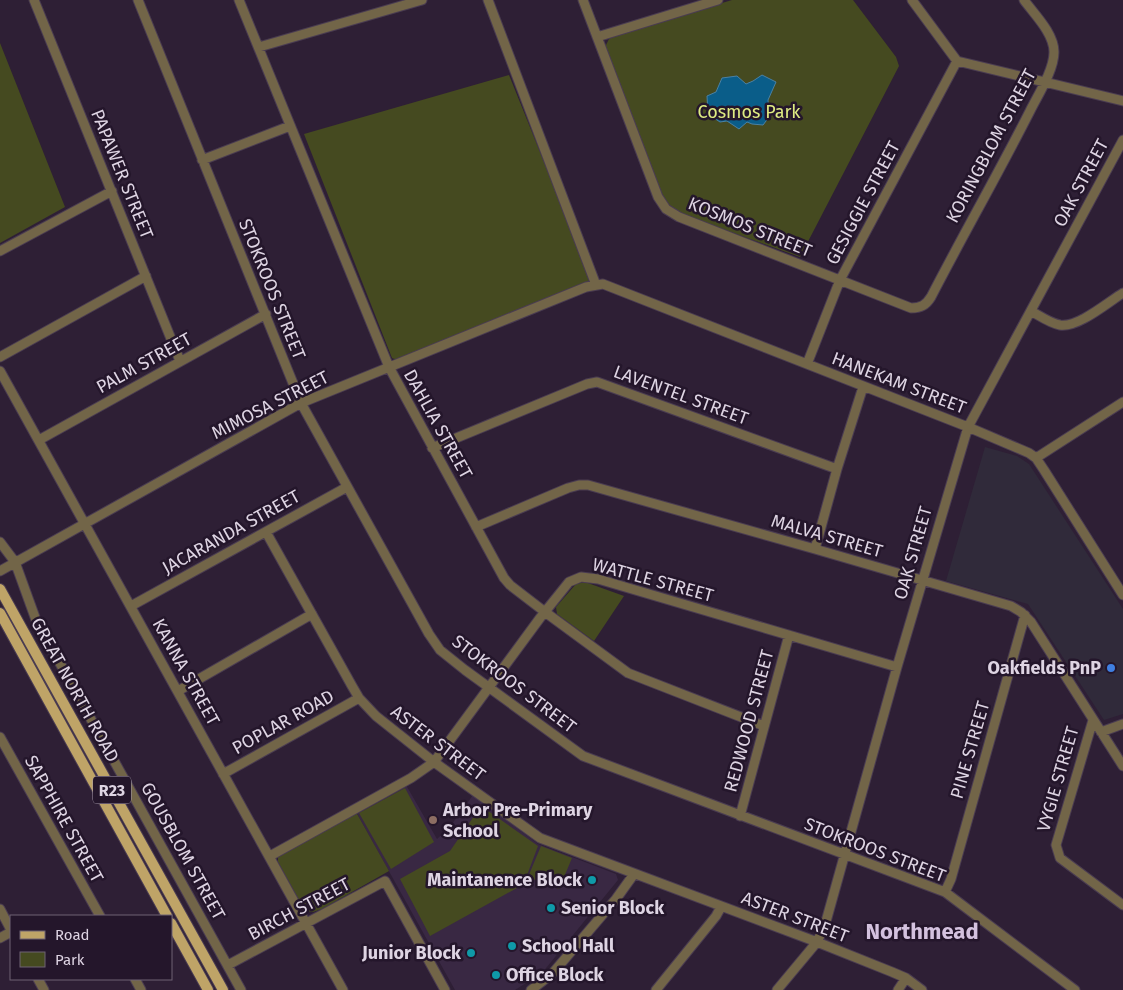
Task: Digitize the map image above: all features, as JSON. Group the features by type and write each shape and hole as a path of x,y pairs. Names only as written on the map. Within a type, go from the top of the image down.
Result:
{"main road":[{"name":"GREAT NORTH ROAD","path":"0,590 223,990"},
{"name":"GREAT NORTH ROAD","path":"0,613 166,915"},
{"path":"128,845 139,839"},
{"path":"172,925 208,990"}],"street":[{"name":"PAPAWER STREET","path":"34,0 180,361"},
{"name":"STOKROOS STREET","path":"138,0 301,403 435,643 489,688 583,756 945,892 1075,990"},
{"name":"DAHLIA STREET","path":"239,0 388,367 504,578 510,585 545,612 628,673 764,726"},
{"path":"259,47 422,0"},
{"path":"488,0 596,284"},
{"name":"KOSMOS STREET","path":"584,0 658,197 664,206 679,217 911,308 922,306"},
{"path":"597,37 718,0"},
{"path":"912,0 957,61 1123,101"},
{"name":"KORINGBLOM STREET","path":"922,306 931,297 1044,83 1054,58 1053,44 1047,32 1024,0"},
{"name":"GESIGGIE STREET","path":"807,364 840,280 957,61"},
{"path":"202,160 290,126"},
{"name":"OAK STREET","path":"777,990 817,942 825,925 922,580 968,427 1123,140"},
{"path":"0,252 112,191"},
{"path":"0,357 146,276"},
{"name":"HANEKAM STREET","path":"596,284 603,284 614,288 968,427 1036,458"},
{"name":"MIMOSA STREET","path":"0,571 301,403 596,284"},
{"path":"1031,311 1056,324 1067,325 1085,318 1123,293"},
{"name":"PALM STREET","path":"39,440 266,314"},
{"name":"KANNA STREET","path":"0,371 343,990"},
{"name":"LAVENTEL STREET","path":"432,448 587,384 597,382 837,469"},
{"path":"815,549 837,469 863,387"},
{"path":"1122,591 1036,458 1123,402"},
{"name":"MALVA STREET","path":"476,527 568,488 583,485 815,549 1004,604 1018,610 1038,633 1123,766"},
{"name":"JACARANDA STREET","path":"131,606 347,487"},
{"name":"ASTER STREET","path":"266,532 359,698 376,716 434,762 540,838 817,942 906,978 922,990"},
{"name":"GOUSBLOM STREET","path":"0,542 16,562 36,620 242,990"},
{"name":"WATTLE STREET","path":"270,856 411,778 434,762 545,612 572,580 581,577 590,577 897,668"},
{"path":"178,691 312,614"},
{"name":"PINE STREET","path":"945,892 951,879 1025,616"},
{"name":"REDWOOD STREET","path":"740,816 790,636"},
{"name":"POPLAR ROAD","path":"223,774 359,698"},
{"name":"VYGIE STREET","path":"1092,720 1056,845 1060,858 1123,904"},
{"path":"1101,732 1123,724"},
{"name":"SAPPHIRE STREET","path":"0,737 99,915"},
{"path":"531,990 552,974 616,899 634,874"},
{"name":"BIRCH STREET","path":"228,965 385,881 445,990"},
{"path":"656,990 716,916 721,907"},
{"path":"0,909 10,929"},
{"path":"898,990 906,978"}],"shaded area":[{"path":"985,447 1017,456 1029,464 1123,609 1123,714 1104,720 1028,604 946,581"},
{"path":"406,785 437,839 449,828 473,795 538,844 616,874 618,880 542,973 515,990 455,990 356,812"}],"green space":[{"name":"Cosmos Park","path":"732,0 853,0 896,57 899,66 800,257 681,214 664,201 605,47 609,39 618,34"},
{"path":"0,43 65,207 0,243"},
{"path":"509,75 590,278 588,282 397,360 392,358 304,134"},
{"path":"585,582 624,596 594,641 557,614 556,607 576,584"},
{"path":"405,788 434,842 391,869 359,813"},
{"path":"481,806 538,846 526,878 517,888 430,936 400,879 450,851"},
{"path":"356,812 389,871 322,909 313,912 305,911 278,862 278,855"},
{"path":"541,846 572,858 559,889 528,877"}],"water":[{"path":"762,75 776,82 768,100 769,117 763,125 747,122 739,129 727,121 720,122 708,114 707,96 716,92 722,78 737,76 746,84"}],"place":[{"name":"Oakfields PnP","path":"1111,668"},
{"name":"Arbor Pre-Primary School","path":"433,820"},
{"name":"Maintanence Block","path":"592,880"},
{"name":"Senior Block","path":"551,908"},
{"name":"School Hall","path":"512,946"},
{"name":"Junior Block","path":"471,953"},
{"name":"Office Block","path":"496,975"}],"district":[{"name":"Northmead","path":"922,931"}]}
